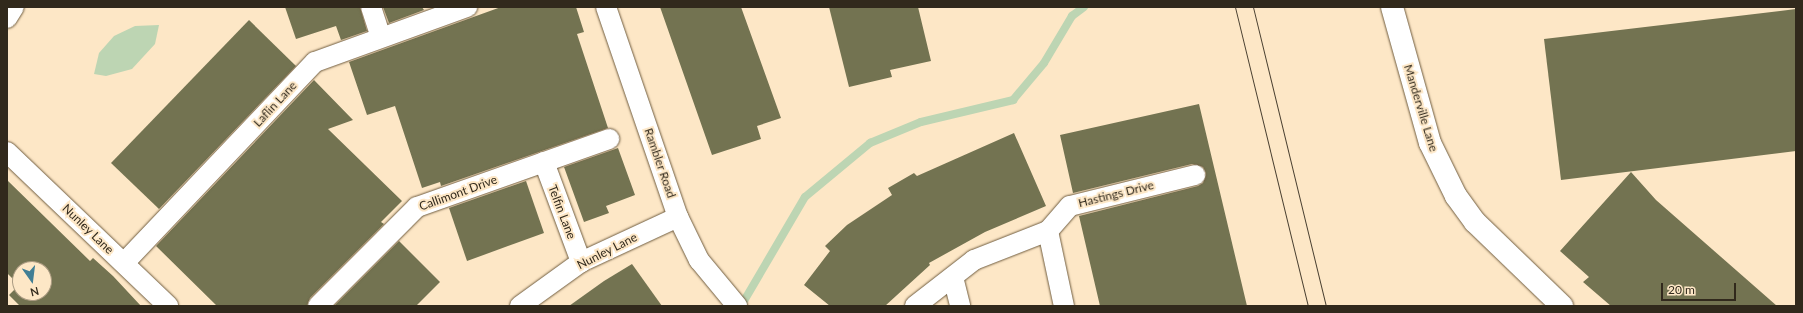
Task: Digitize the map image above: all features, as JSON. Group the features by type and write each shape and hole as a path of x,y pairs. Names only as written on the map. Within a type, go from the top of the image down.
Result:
{"street":[{"path":"7,18 14,7"},
{"path":"371,7 381,38"},
{"name":"Laflin Lane","path":"124,263 315,62 467,7"},
{"name":"Rambler Road","path":"606,7 678,217 699,260 737,306"},
{"name":"Manderville Lane","path":"1392,7 1430,142 1456,196 1479,226 1562,306"},
{"name":"Callimont Drive","path":"318,306 417,206 609,139"},
{"name":"Nunley Lane","path":"7,152 168,306"},
{"name":"Telfin Lane","path":"544,162 581,262"},
{"name":"Hastings Drive","path":"915,306 974,260 1048,231 1070,206 1195,175"},
{"name":"Nunley Lane","path":"520,306 581,262 678,217"},
{"path":"1048,231 1064,306"},
{"path":"953,277 960,306"}],"shaded area":[{"path":"159,25 155,44 132,69 106,76 94,74 99,53 114,36 135,26"}],"building":[{"path":"285,7 360,7 367,31 341,40 336,26 296,39"},
{"path":"383,7 422,7 424,10 389,23"},
{"path":"501,7 576,7 584,32 577,34 608,128 441,186 440,182 422,188 395,106 367,115 349,62"},
{"path":"660,7 741,7 781,118 757,126 761,139 712,155"},
{"path":"829,7 918,7 931,61 890,70 892,77 849,87"},
{"path":"1796,9 1796,151 1561,180 1544,39"},
{"path":"249,20 296,66 159,209 111,163"},
{"path":"314,80 353,120 328,129 402,201 381,222 384,224 310,298 307,306 217,306 156,246"},
{"path":"1199,104 1247,306 1100,306 1079,216 1198,186 1203,183 1206,173 1203,167 1192,164 1073,193 1060,135"},
{"path":"1014,133 1046,206 985,232 929,263 930,265 885,306 830,306 804,285 830,251 825,246 847,225 892,195 888,188 914,173 917,176"},
{"path":"618,148 635,195 606,206 609,213 584,222 564,167"},
{"path":"1631,172 1656,200 1777,306 1611,306 1583,282 1589,277 1560,251"},
{"path":"7,180 90,261 93,258 113,276 141,306 20,306 15,301 52,301 52,261 12,261 12,278 7,273"},
{"path":"526,181 544,233 467,261 449,208"},
{"path":"399,241 440,282 416,306 334,306"},
{"path":"632,264 662,306 569,306 604,281"}],"waterway":[{"path":"741,306 805,197 870,143 921,122 1013,100 1044,63 1072,16 1084,7"}],"tram line":[{"path":"1235,7 1308,306"},
{"path":"1253,7 1326,306"}]}
